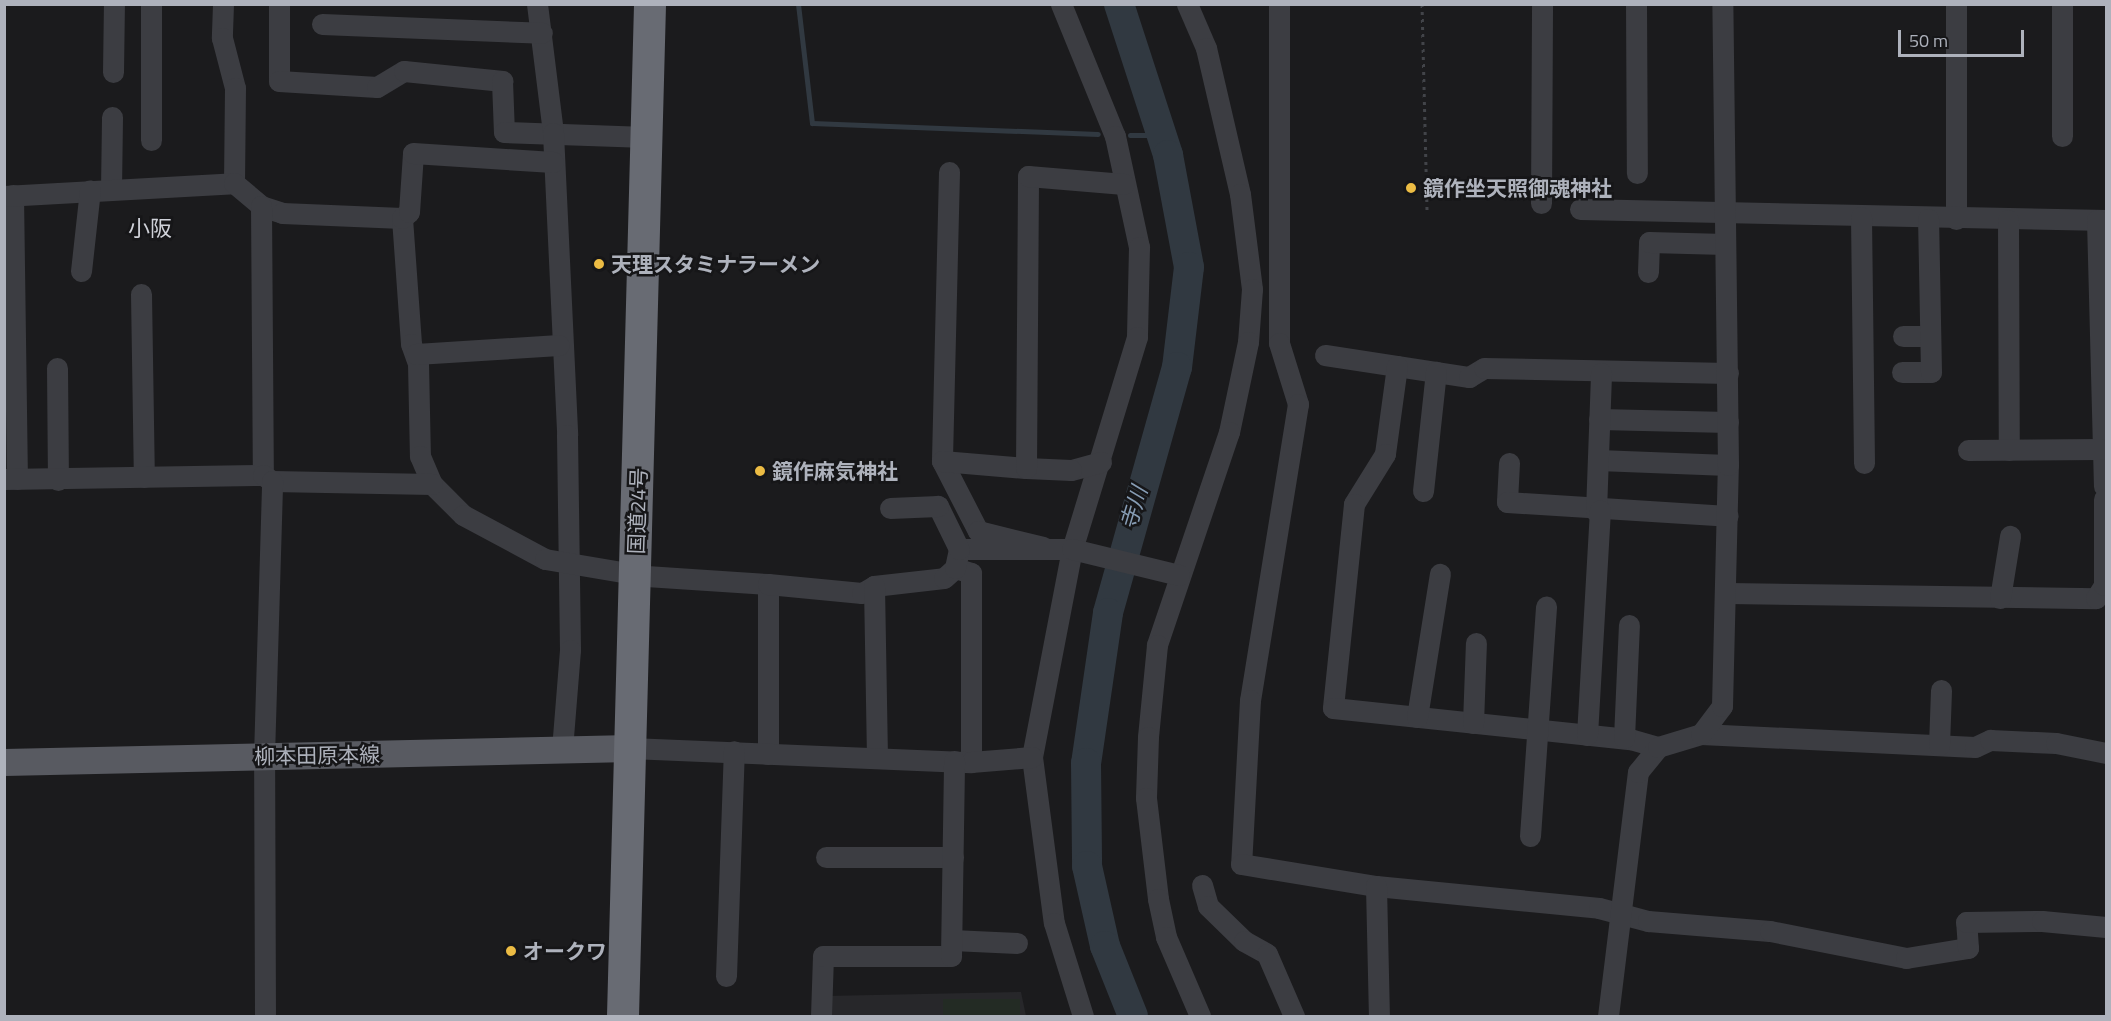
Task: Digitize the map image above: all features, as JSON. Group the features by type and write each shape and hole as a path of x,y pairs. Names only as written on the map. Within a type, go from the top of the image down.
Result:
{"highway":[{"name":"国道24号","path":"623,1017 650,4"}],"main road":[{"name":"柳本田原本線","path":"4,762 630,748"}],"street":[{"path":"112,72 114,4"},
{"path":"151,4 151,140"},
{"path":"223,4 222,38 235,88 234,183"},
{"path":"279,4 279,81 377,87 404,71 502,81 504,132 646,137"},
{"path":"537,4 553,133 559,345 571,565 562,750"},
{"path":"1061,4 1096,83 1139,247 1137,337 1076,550 1032,757 1054,923 1083,1017"},
{"path":"1187,4 1206,48 1240,194 1251,289 1248,342 1229,432 1176,574 1157,645 1146,798 1166,937 1200,1017"},
{"path":"1279,4 1279,342 1298,404 1250,700 1238,846 1241,864 1259,870 1376,886 1617,913 1648,921 1770,931 1906,958 1968,948 1966,922 2042,921 2106,927"},
{"path":"1541,203 1542,4"},
{"path":"1636,4 1637,173"},
{"path":"1701,734 1722,706 1728,593 1728,373 1722,4"},
{"path":"1956,4 1956,219"},
{"path":"2062,4 2062,136"},
{"path":"322,24 542,33"},
{"path":"81,271 100,190 112,117"},
{"path":"432,484 268,478 11,479 9,196 234,183 261,206 292,214 402,218 409,212 412,153 553,162"},
{"path":"949,172 942,461 978,531 1043,547 1076,550 1176,574"},
{"path":"1026,468 1029,176 1124,184"},
{"path":"261,206 268,478 264,756 265,1017"},
{"path":"1580,209 1928,219 2102,220 2100,449 2104,492 2104,585 2096,598 1728,593"},
{"path":"1861,217 1864,463"},
{"path":"402,218 416,354 420,456 432,484 463,515 544,559 571,565 862,594 874,586 944,578 957,558"},
{"path":"1902,372 1931,372 1928,219"},
{"path":"2008,220 2009,450"},
{"path":"1648,272 1648,242 1725,244"},
{"path":"141,294 144,477"},
{"path":"1903,336 1930,336"},
{"path":"416,354 559,345"},
{"path":"1325,355 1468,377 1484,368 1601,373 1728,373"},
{"path":"1397,366 1385,454 1354,504 1333,708 1624,738 1658,747 1701,734 1975,747 2001,740 2106,753"},
{"path":"57,368 58,480"},
{"path":"1423,491 1436,372"},
{"path":"1587,735 1598,511 1601,373"},
{"path":"1599,419 1728,422"},
{"path":"1968,450 2100,449"},
{"path":"1598,460 1728,465"},
{"path":"942,461 1071,470 1101,462"},
{"path":"1509,463 1507,502 1598,511 1728,516"},
{"path":"820,1017 823,956 951,956 953,857 963,762 970,573 957,558 938,507 890,508"},
{"path":"2000,598 2010,536"},
{"path":"957,558 1043,547"},
{"path":"1417,717 1440,574"},
{"path":"768,584 768,754"},
{"path":"874,586 877,758"},
{"path":"1530,836 1540,730 1546,607"},
{"path":"1624,738 1629,625"},
{"path":"1473,723 1476,643"},
{"path":"1939,745 1941,690"},
{"path":"1608,1017 1617,913 1638,772 1658,747"},
{"path":"630,748 734,750 768,754 963,762 1032,757"},
{"path":"726,976 734,750"},
{"path":"826,857 953,857"},
{"path":"1202,885 1208,906 1244,941 1267,954 1294,1017"},
{"path":"1376,886 1379,1017"},
{"path":"952,940 1017,943"}],"path":[{"path":"1422,4 1427,211"}],"shaded area":[{"path":"1021,992 1026,1016 826,1016 826,996"},
{"path":"943,999 1020,999 1020,1016 943,1016"}],"waterway":[{"path":"798,4 812,123 1098,134"},
{"name":"寺川","path":"1119,4 1168,155 1189,267 1177,367 1108,613 1086,763 1087,866 1105,946 1133,1016"},
{"path":"1130,135 1162,135"}],"place":[{"name":"鏡作坐天照御魂神社","path":"1411,188"},
{"name":"天理スタミナラーメン","path":"599,264"},
{"name":"鏡作麻気神社","path":"760,471"},
{"name":"オークワ","path":"511,951"}],"district":[{"name":"小阪","path":"150,229"}]}
